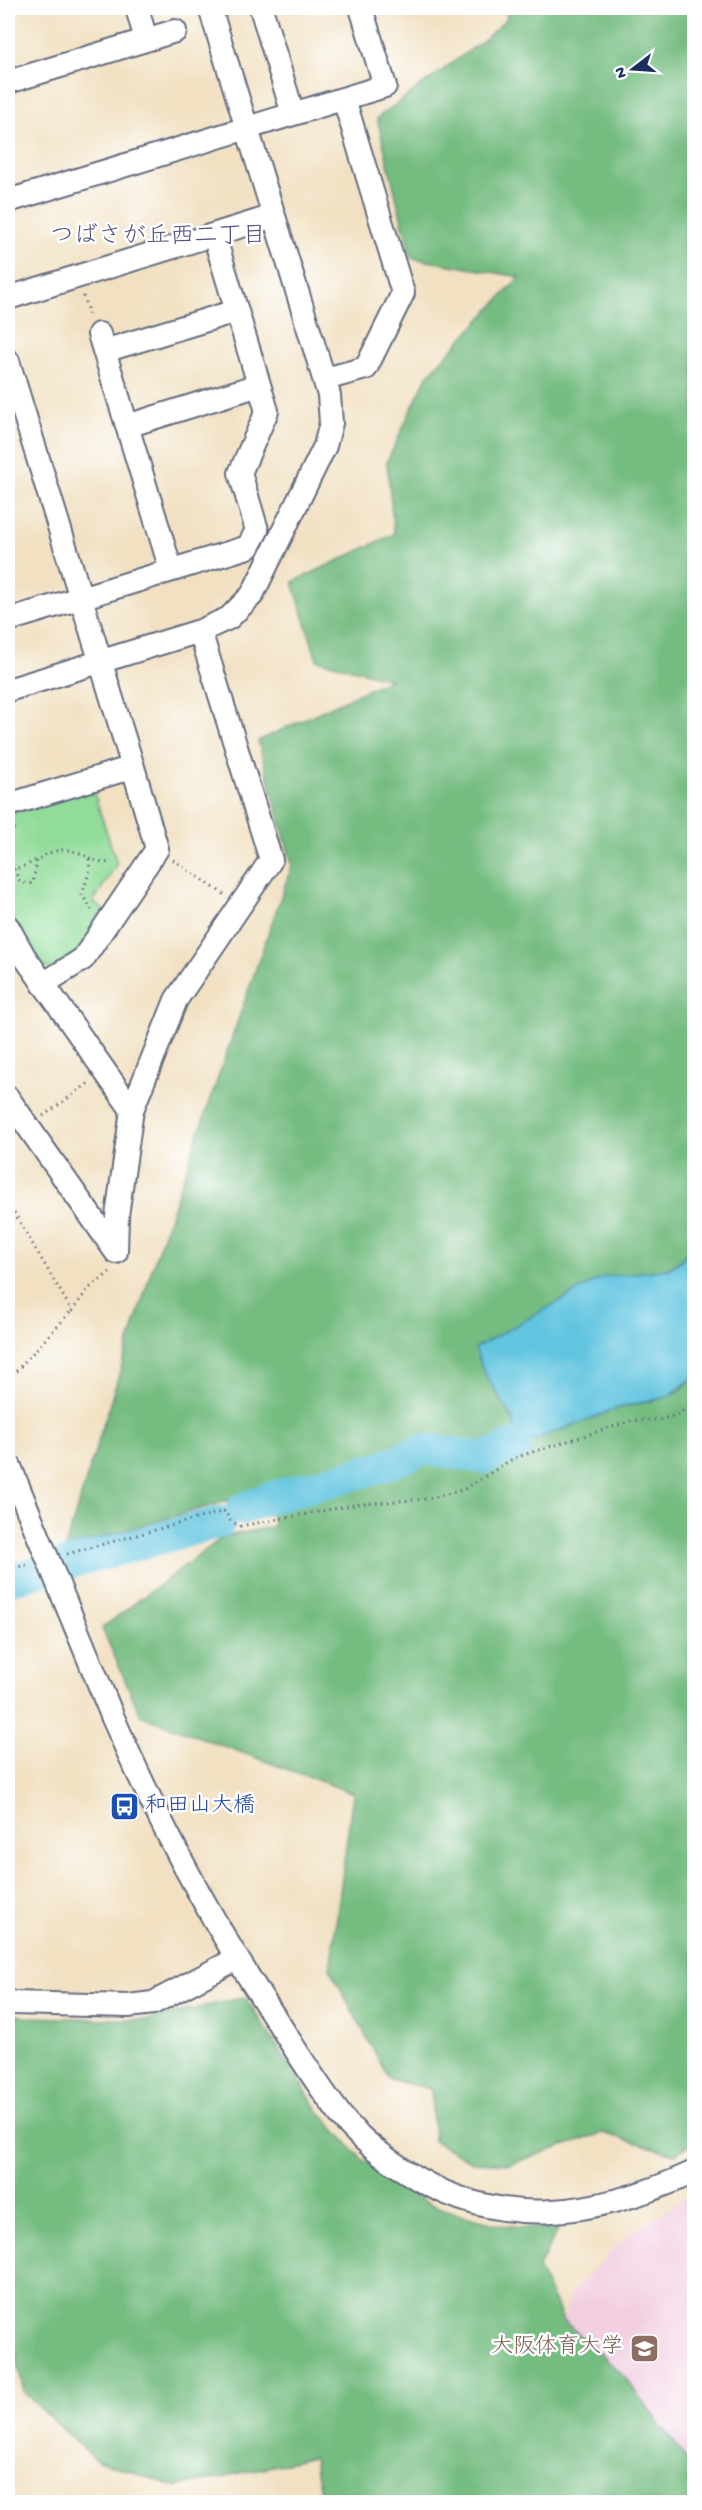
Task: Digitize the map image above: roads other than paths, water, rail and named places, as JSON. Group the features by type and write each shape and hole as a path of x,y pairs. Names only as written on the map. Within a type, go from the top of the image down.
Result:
{"street":[{"path":"137,8 146,40"},
{"path":"8,690 200,631 229,618 252,595 325,446 331,423 329,395 325,379 210,8"},
{"path":"261,8 293,114"},
{"path":"8,201 385,86 361,8"},
{"path":"8,82 175,31"},
{"path":"325,379 366,368 403,293 344,99"},
{"path":"8,298 274,216"},
{"path":"8,620 248,547 257,530 240,473 267,411 214,235"},
{"path":"171,570 102,343 236,311"},
{"path":"8,360 157,849 83,959 43,984"},
{"path":"127,426 259,386"},
{"path":"8,1098 116,1252 117,1216 132,1110 176,1000 271,860 200,631"},
{"path":"8,805 132,767"},
{"path":"8,927 43,984 132,1110"},
{"path":"8,1462 149,1801 236,1959 347,2123 384,2158 419,2181 457,2198 498,2209 543,2213 588,2208 652,2191 694,2172"},
{"path":"8,2001 128,2006 153,2003 236,1959"}],"water":[{"path":"694,1240 694,1377 667,1397 621,1407 523,1444 517,1444 513,1419 484,1372 475,1348 603,1277 669,1269 684,1258"}],"waterway":[{"path":"242,1509 269,1498 378,1468 425,1449 485,1458 517,1444"},
{"path":"8,1580 220,1522"}],"place":[{"name":"和田山大橋","path":"124,1807"},
{"name":"大阪体育大学","path":"644,2348"}],"district":[{"name":"つばさが丘西二丁目","path":"158,237"}]}
